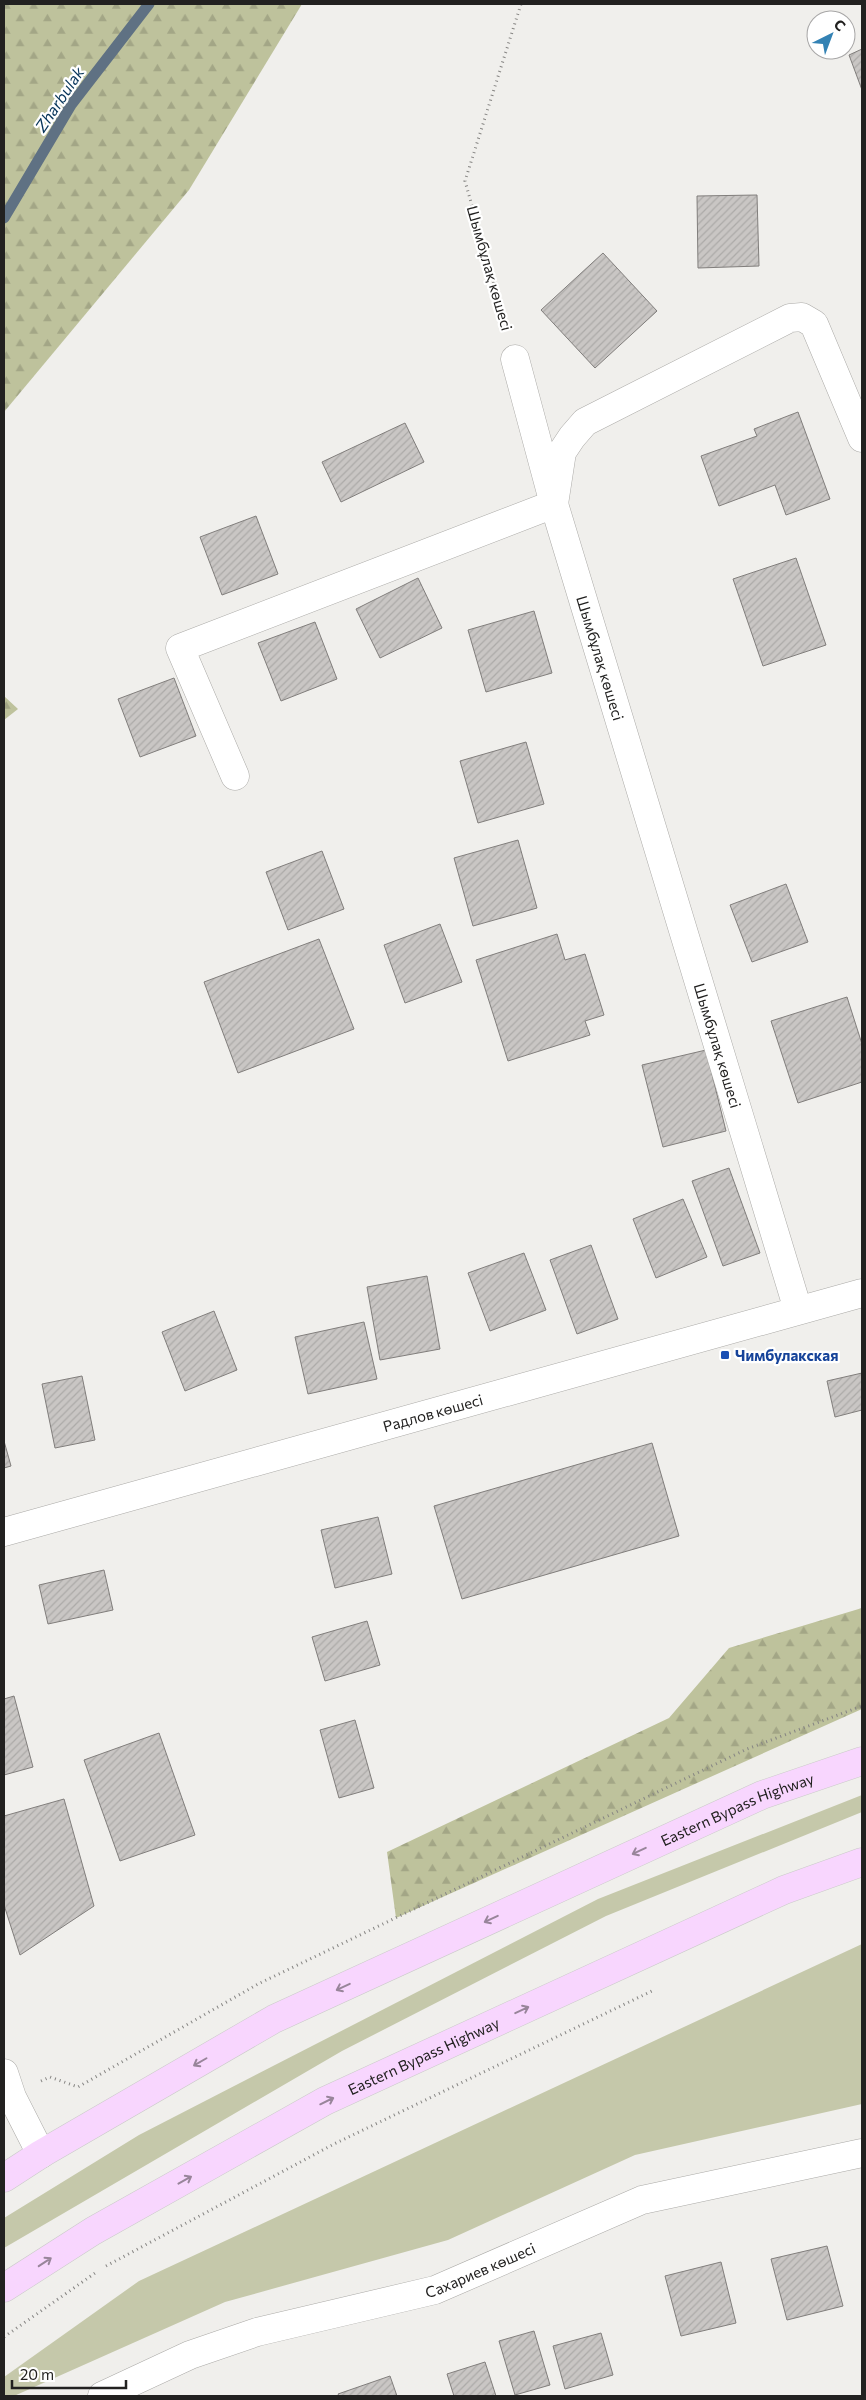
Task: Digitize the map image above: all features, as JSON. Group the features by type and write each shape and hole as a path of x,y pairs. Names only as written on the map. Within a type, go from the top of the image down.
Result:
{"main road":[{"name":"Eastern Bypass Highway","path":"4,2178 40,2154 274,2019 762,1795 862,1761"},
{"name":"Eastern Bypass Highway","path":"4,2288 93,2231 325,2101 784,1890 862,1862"}],"street":[{"path":"235,776 180,648 554,504 562,452 572,437 586,422 790,318 802,318 814,324 862,438"},
{"name":"Шымбұлақ көшесі","path":"515,359 554,504 798,1310"},
{"name":"Радлов көшесі","path":"4,1532 862,1293"},
{"path":"6,2085 40,2154"},
{"name":"Сахариев көшесі","path":"102,2396 190,2355 257,2332 435,2290 642,2200 862,2154"}],"path":[{"name":"Шымбұлақ көшесі","path":"515,359 465,181 522,4"},
{"path":"6,2085 50,2077 78,2087 266,1980 747,1749 862,1706"},
{"path":"4,2337 113,2262 334,2144 656,1989"}],"green space":[{"path":"4,4 302,4 189,190 4,412"},
{"path":"4,696 18,709 4,720"},
{"path":"862,1608 862,1709 396,1918 387,1852 669,1718 729,1648"},
{"path":"862,1795 862,1812 606,1916 342,2051 4,2248 4,2218 139,2135 598,1899"},
{"path":"862,1944 862,2104 635,2155 448,2240 225,2302 14,2396 4,2396 4,2377 139,2281"}],"building":[{"path":"862,49 862,90 851,60 856,60 856,52"},
{"path":"757,195 759,266 698,268 697,196"},
{"path":"603,253 657,311 595,368 541,310"},
{"path":"798,412 830,499 786,515 775,485 719,506 701,456 757,436 754,429"},
{"path":"405,423 424,462 341,502 322,462"},
{"path":"256,516 278,574 222,595 200,537"},
{"path":"796,558 826,645 763,666 733,579"},
{"path":"418,578 442,628 380,658 356,609"},
{"path":"534,611 552,673 486,692 468,630"},
{"path":"315,622 337,679 281,701 258,643"},
{"path":"174,678 196,736 140,757 118,699"},
{"path":"526,742 544,804 478,823 460,761"},
{"path":"518,840 537,908 473,926 454,858"},
{"path":"322,851 344,909 288,930 266,872"},
{"path":"786,884 808,942 752,962 730,905"},
{"path":"440,924 462,982 405,1003 384,945"},
{"path":"557,934 565,960 585,954 604,1015 585,1021 590,1035 508,1061 476,960"},
{"path":"319,939 354,1029 238,1073 204,982"},
{"path":"847,997 862,1044 862,1082 798,1103 771,1021"},
{"path":"706,1050 726,1131 663,1147 642,1065"},
{"path":"729,1168 760,1253 723,1266 692,1181"},
{"path":"683,1199 707,1257 656,1278 633,1219"},
{"path":"591,1245 618,1319 577,1334 550,1260"},
{"path":"524,1253 546,1310 490,1331 468,1273"},
{"path":"427,1276 440,1349 380,1360 367,1287"},
{"path":"214,1311 237,1370 185,1391 162,1332"},
{"path":"364,1322 377,1379 308,1394 295,1337"},
{"path":"862,1373 862,1410 835,1417 827,1381"},
{"path":"82,1376 95,1440 55,1448 42,1384"},
{"path":"4,1441 11,1466 4,1468"},
{"path":"652,1443 679,1536 462,1599 434,1506"},
{"path":"378,1517 392,1574 335,1588 321,1530"},
{"path":"104,1570 113,1610 48,1624 39,1585"},
{"path":"367,1621 380,1665 325,1681 312,1637"},
{"path":"14,1696 33,1767 4,1775 4,1699"},
{"path":"355,1720 374,1788 339,1798 320,1730"},
{"path":"159,1733 195,1835 120,1861 84,1760"},
{"path":"64,1799 94,1906 20,1955 4,1905 4,1816"},
{"path":"827,2246 843,2306 787,2320 771,2259"},
{"path":"721,2262 736,2323 681,2336 665,2276"},
{"path":"534,2331 550,2385 515,2395 499,2341"},
{"path":"601,2333 613,2375 565,2389 553,2346"},
{"path":"485,2362 496,2396 454,2396 447,2374"},
{"path":"390,2376 397,2396 339,2396 338,2394"}],"waterway":[{"name":"Zharbulak","path":"4,218 71,105 149,4"}],"place":[{"name":"Чимбулакская","path":"725,1355"}]}
